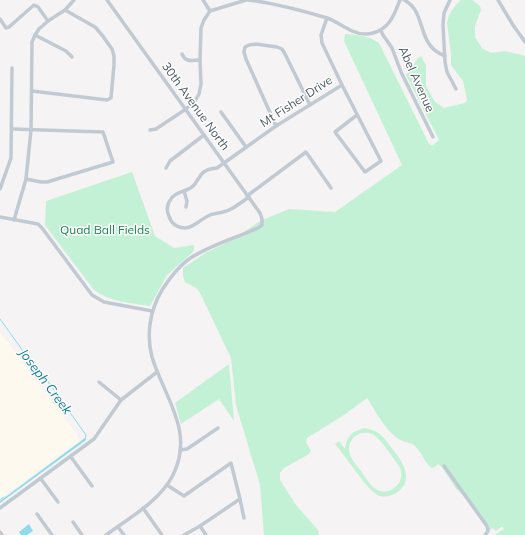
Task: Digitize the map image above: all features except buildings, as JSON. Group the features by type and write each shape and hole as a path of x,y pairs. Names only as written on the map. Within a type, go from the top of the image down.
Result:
{"street":[{"path":"14,220 26,179 31,130 32,42 35,35 48,21 65,10 74,0"},
{"name":"30th Avenue North","path":"107,0 248,196 260,213 262,219 262,225 258,228 204,250 188,259 169,279 156,299 152,311"},
{"path":"203,0 210,10"},
{"path":"150,130 156,129 186,109 195,101 199,94 201,84 201,28 210,10 247,0 265,2 334,20 351,31 361,34 369,34 381,31 387,25 396,11 400,0"},
{"path":"280,5 281,0"},
{"path":"404,0 412,5 417,12 425,38 431,47 437,53 445,56"},
{"path":"450,0 444,13 443,25 445,62 447,72 456,89"},
{"path":"498,0 525,42"},
{"path":"0,19 6,28 9,27 34,5 38,7 48,21"},
{"path":"32,91 107,100 111,98 114,65 112,49 95,27 65,10"},
{"name":"Mt Fisher Drive","path":"326,18 321,36 322,43 342,85 276,126 217,168 208,169 200,176 195,185 190,189 179,192 171,198 167,208 170,219 173,223 184,228 190,227 210,215 230,210 306,152 331,188"},
{"name":"Abel Avenue","path":"381,31 392,48 401,72 432,137"},
{"path":"35,35 66,51 72,57"},
{"path":"276,126 246,59 244,47 256,44 277,47 282,50 310,105"},
{"path":"182,54 184,59 187,60 200,60"},
{"path":"0,189 11,158 12,68"},
{"path":"342,85 381,161 365,172 335,132 357,115"},
{"path":"221,112 246,147"},
{"path":"12,129 103,132 113,162 47,182 26,179"},
{"path":"166,168 170,161 204,135"},
{"path":"184,191 187,201 186,207"},
{"path":"0,217 38,224 92,295 98,299 104,302 152,311 149,340 157,372 176,414 179,428 180,450 178,460 173,474 160,494 106,535"},
{"path":"0,508 94,439 121,400 157,372"},
{"path":"99,382 121,400"},
{"path":"180,450 187,450 218,428"},
{"path":"71,457 92,486"},
{"path":"167,485 184,496 231,463 244,518"},
{"path":"444,466 487,526 488,531 485,535"},
{"path":"41,479 58,502"},
{"path":"184,535 240,499"},
{"path":"143,508 162,535"},
{"path":"36,514 52,535"},
{"path":"73,522 82,535"},
{"path":"200,526 206,535"},
{"path":"118,527 124,535"}],"shaded area":[{"path":"0,332 81,440 0,499"}],"green space":[{"path":"461,0 472,0 480,6 481,10 475,26 475,37 482,48 491,53 505,51 525,56 525,535 495,535 504,529 503,527 496,531 493,528 488,531 463,495 456,489 442,467 438,464 431,468 414,445 399,439 392,434 380,420 367,398 344,415 307,438 306,442 311,451 309,454 284,468 280,473 280,480 296,505 318,530 319,535 264,535 260,485 236,405 231,358 200,293 196,288 185,282 183,268 207,252 232,240 260,221 289,209 335,212 402,165 344,41 345,34 367,37 379,43 429,144 432,146 439,140 406,75 421,56 426,65 426,86 435,102 444,108 465,103 467,100 463,81 451,65 447,23 449,15"},
{"name":"Quad Ball Fields","path":"132,172 155,236 174,248 194,245 194,251 167,275 150,306 114,300 94,290 45,225 46,201"},
{"path":"229,364 234,421 219,399 181,424 175,403"},
{"path":"365,428 377,432 383,437 399,457 406,472 406,480 403,487 396,493 383,496 373,492 335,444 339,441 345,449 349,437 360,429","holes":["363,433 371,433 379,439 400,468 400,481 396,487 389,491 380,491 372,486 351,458 349,451 350,443 355,436"]}],"water":[{"path":"85,438 86,440 0,503 0,501"},
{"path":"29,524 33,531 27,535 21,535 19,532"}],"waterway":[{"name":"Joseph Creek","path":"0,319 36,369 44,376 86,435 85,439"},
{"name":"Joseph Creek","path":"0,500 4,497"}]}
